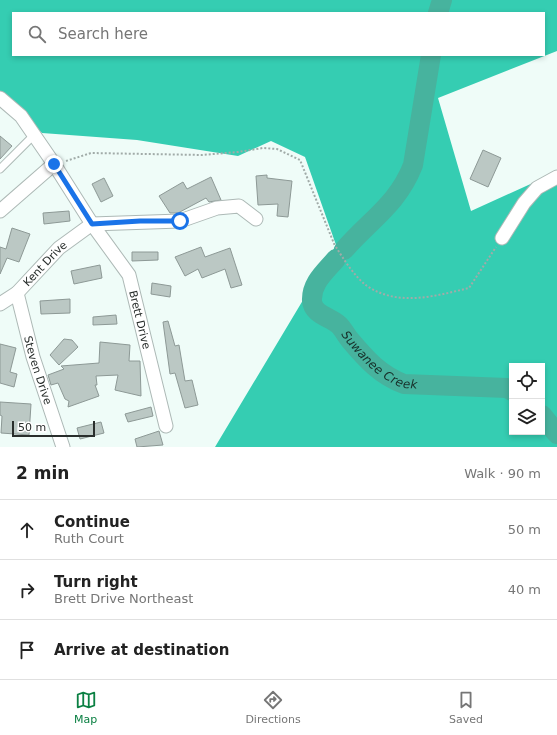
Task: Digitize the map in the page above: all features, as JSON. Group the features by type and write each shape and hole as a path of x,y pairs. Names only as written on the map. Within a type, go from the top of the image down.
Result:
{"street":[{"name":"Brett Drive","path":"0,98 21,116 54,164 92,224 129,276 166,426"},
{"path":"0,211 54,164"},
{"path":"502,238 524,203 537,188 557,177"},
{"path":"92,224 140,221 180,221 217,208 239,206 256,219"},
{"name":"Kent Drive","path":"0,304 17,293 59,248 92,224"},
{"name":"Steven Drive","path":"17,293 33,357 63,447"}],"lane":[{"path":"1,166 34,135"}],"path":[{"path":"54,164 91,153 202,155 263,148 277,149 300,160 335,247 346,263 366,285 388,296 412,299 432,297 469,288 502,238"}],"green space":[{"path":"0,0 557,0 557,51 545,56 545,12 12,12 12,56 544,56 438,98 471,211 557,172 557,447 215,447 336,245 305,157 271,141 238,156 137,140 42,133 0,96"}],"building":[{"path":"0,136 12,146 0,159"},
{"path":"483,150 501,158 488,187 470,179"},
{"path":"267,175 267,178 292,181 288,217 277,216 278,204 258,205 256,176"},
{"path":"211,177 221,200 209,202 206,198 178,213 170,213 159,196 183,182 187,189"},
{"path":"104,178 113,196 101,202 92,184"},
{"path":"69,211 70,221 44,224 43,213"},
{"path":"12,228 30,234 19,262 7,258 0,274 0,247 6,249"},
{"path":"201,247 205,257 230,248 242,285 231,288 225,269 202,278 198,269 185,276 175,257"},
{"path":"132,252 158,252 158,260 132,261"},
{"path":"100,265 102,278 74,284 71,271"},
{"path":"152,283 171,286 170,297 151,294"},
{"path":"70,299 70,313 41,314 40,301"},
{"path":"116,315 117,324 93,325 93,317"},
{"path":"168,321 175,346 179,345 185,381 192,380 198,405 185,408 175,373 170,374 163,322"},
{"path":"64,339 72,340 78,347 59,365 50,355"},
{"path":"100,342 130,345 129,361 140,361 141,396 115,390 118,375 96,376 97,385 95,385 99,396 68,407 69,401 65,399 58,383 51,385 48,375 64,369 61,366 99,363"},
{"path":"0,344 16,348 10,372 17,374 14,387 0,383"},
{"path":"0,402 31,404 29,435 1,433 2,416 0,415"},
{"path":"151,407 153,416 128,422 125,414"},
{"path":"101,422 104,433 80,439 77,428"},
{"path":"159,431 163,445 137,447 135,439"}],"waterway":[{"name":"Suwanee Creek","path":"438,12 442,0"},
{"name":"Suwanee Creek","path":"344,250 383,211 400,191 407,179 413,165 431,56"},
{"name":"Suwanee Creek","path":"336,259 316,283 312,295 313,306 319,313 336,322 362,354 374,366 388,376 404,384 509,389"},
{"name":"Suwanee Creek","path":"545,419 557,434"}],"route":[{"path":"54,164 92,224 140,221 180,221"}]}
